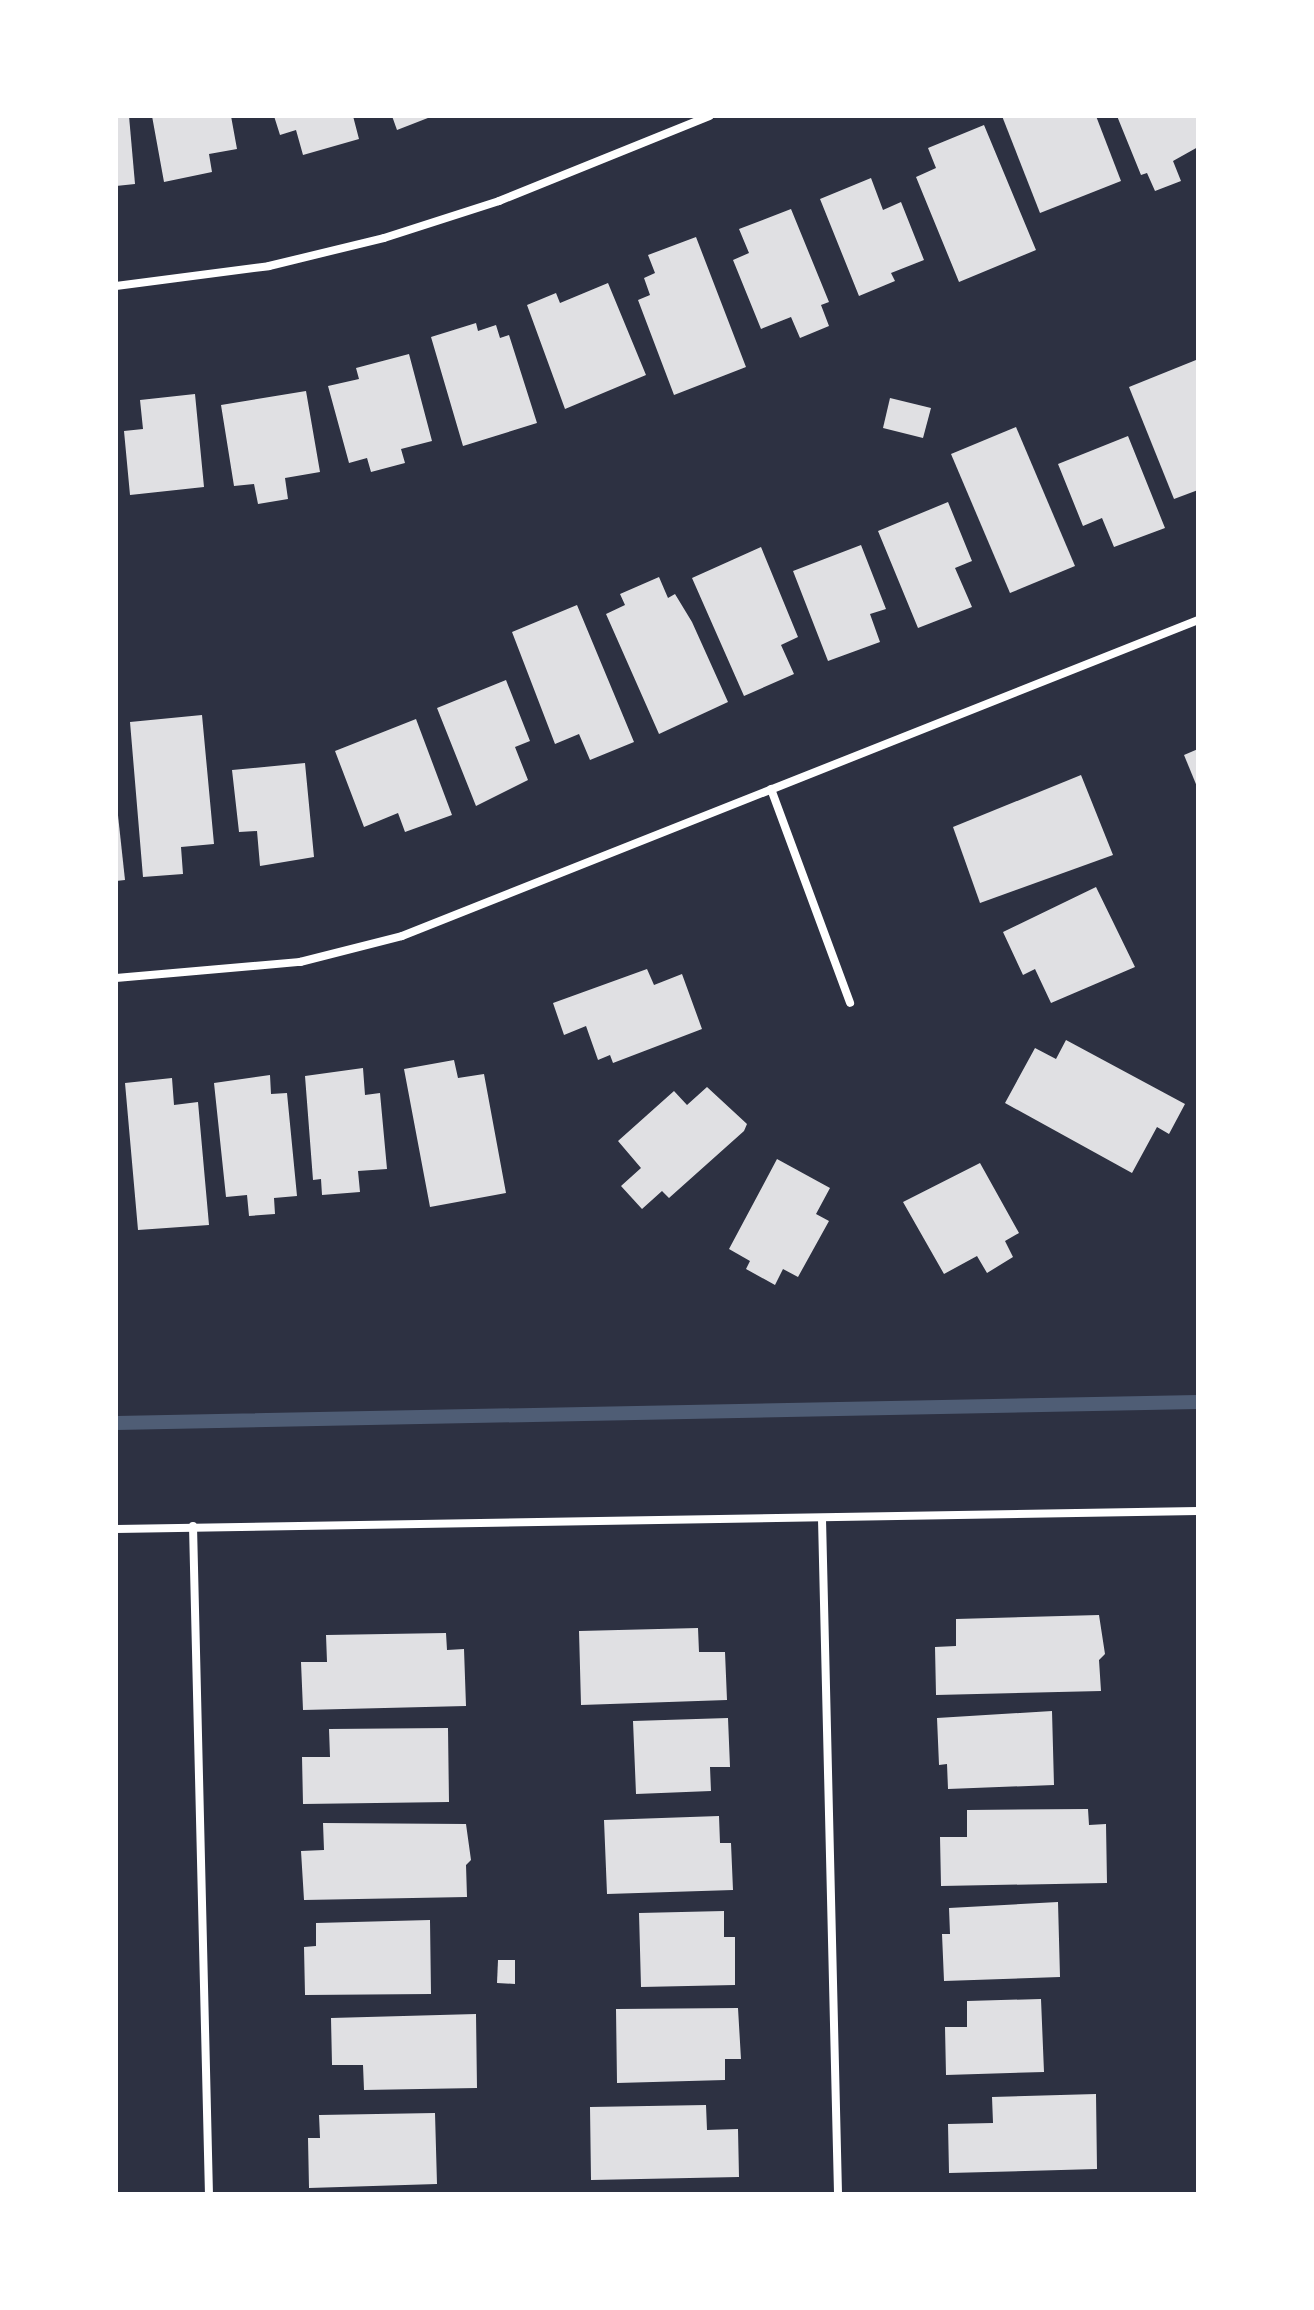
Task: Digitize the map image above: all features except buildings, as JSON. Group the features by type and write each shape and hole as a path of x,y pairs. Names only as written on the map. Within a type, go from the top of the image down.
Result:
{"street":[{"path":"116,286 269,266 384,238 499,201 709,116"},
{"path":"116,978 300,962 358,950 1198,620"},
{"path":"771,789 850,1003"},
{"path":"116,1529 1198,1511"},
{"path":"822,1519 838,2194"},
{"path":"193,1526 209,2194"}],"waterway":[{"path":"116,1423 1198,1402"}]}
